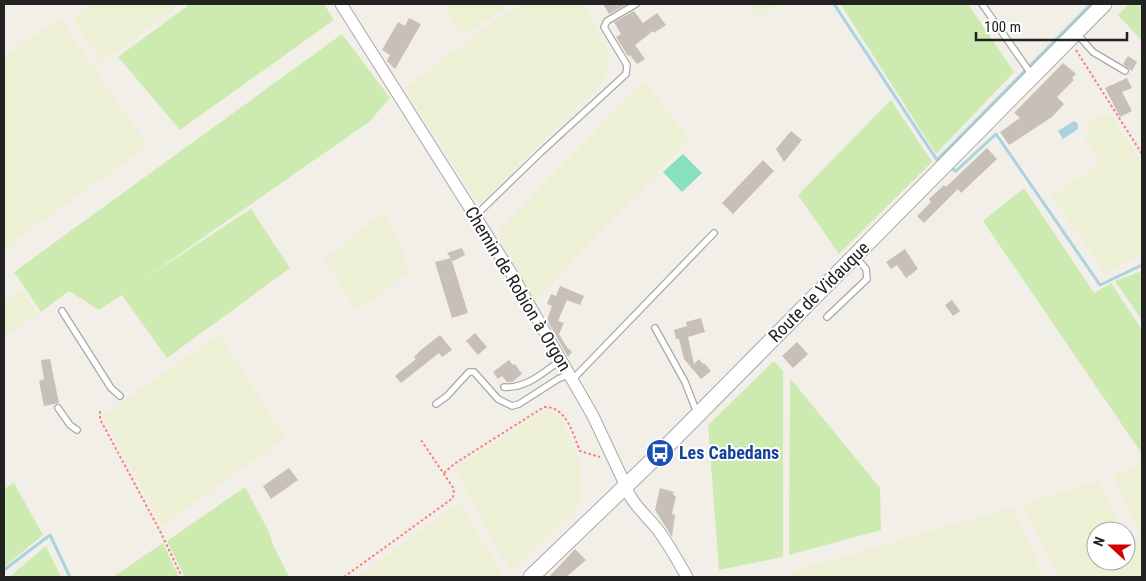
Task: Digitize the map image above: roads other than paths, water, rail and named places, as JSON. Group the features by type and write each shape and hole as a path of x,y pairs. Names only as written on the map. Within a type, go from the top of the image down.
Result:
{"street":[{"name":"Chemin de Robion à Orgon","path":"341,4 511,273 593,416 627,493 675,555 687,577"},
{"name":"Route de Vidauque","path":"531,577 624,484 697,415 1104,4"}],"lane":[{"path":"475,216 626,74 627,65 604,27 608,21 636,4"},
{"path":"982,4 1033,76"},
{"path":"1072,37 1125,71"},
{"path":"436,404 447,396 470,372 474,372 498,399 512,406 519,404 558,379 571,377 714,233"},
{"path":"827,317 867,279 866,269 855,256"},
{"path":"62,311 111,388 120,396"},
{"path":"655,328 685,382 697,415"},
{"path":"504,387 513,388 525,384 561,360"},
{"path":"58,408 70,425 77,430"}],"water":[{"path":"1074,121 1078,124 1078,129 1063,139 1058,131"}],"waterway":[{"path":"834,4 937,160 942,163"},
{"path":"937,160 1091,4"},
{"path":"949,167 956,171 996,134 1100,285 1142,265"},
{"path":"4,570 50,535 70,577"}],"place":[{"name":"Les Cabedans","path":"660,453"}]}
